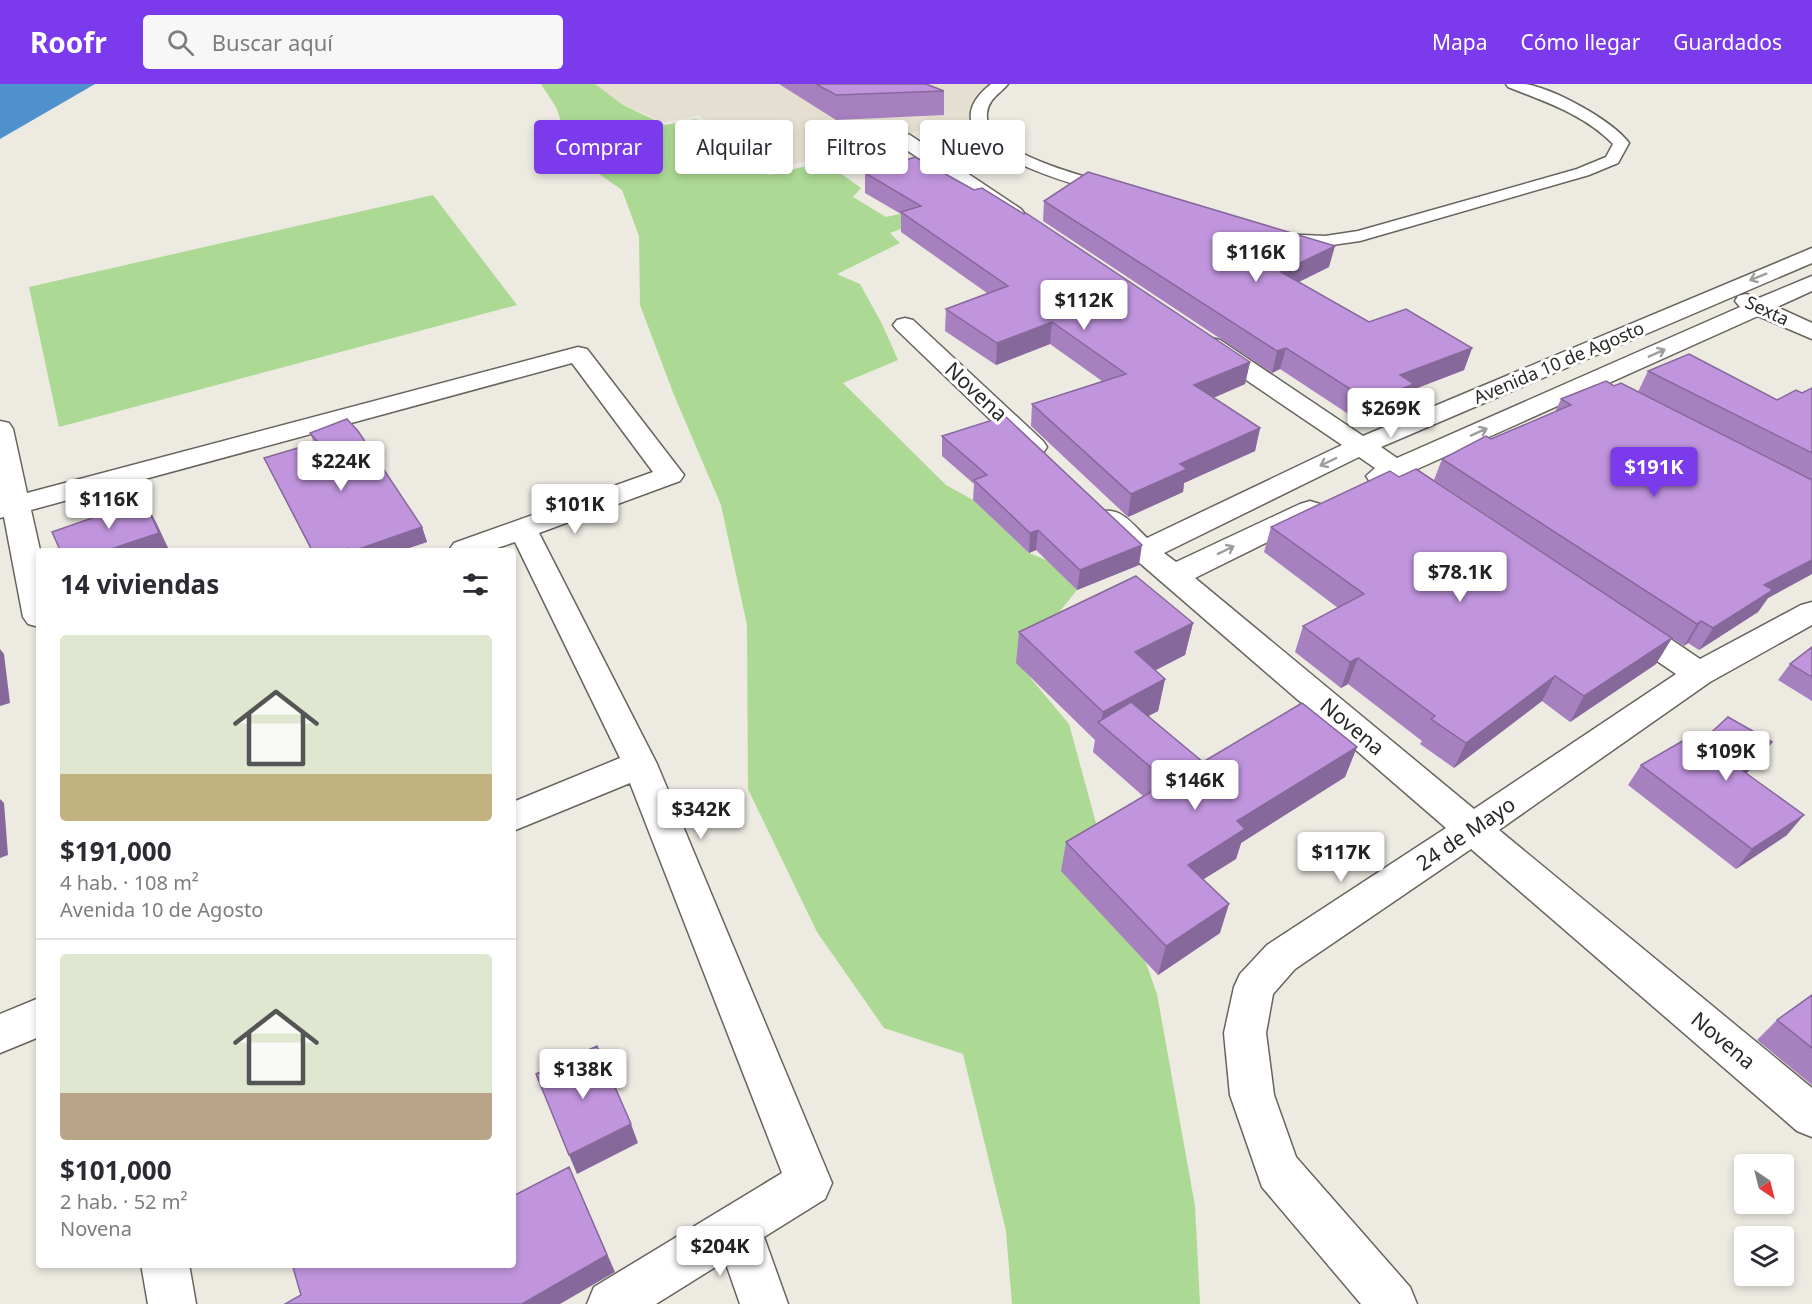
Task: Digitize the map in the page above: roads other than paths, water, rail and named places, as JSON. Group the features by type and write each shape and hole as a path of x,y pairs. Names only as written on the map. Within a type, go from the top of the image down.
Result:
{"street":[{"path":"908,142 1033,226"},
{"name":"Avenida 10 de Agosto","path":"1144,551 1362,446 1558,364 1722,291 1812,255"},
{"name":"Avenida 10 de Agosto","path":"1173,576 1395,469 1812,283"},
{"name":"Sexta","path":"1722,291 1812,332"},
{"name":"Novena","path":"905,325 1060,471"},
{"path":"1192,333 1464,515"},
{"path":"8,507 578,354 670,476 470,548"},
{"path":"1558,364 1625,398"},
{"path":"0,429 8,507 36,606"},
{"name":"Novena","path":"1085,495 1173,576 1812,1116"},
{"path":"522,529 640,764 809,1183 611,1304"},
{"path":"1601,608 1699,674"},
{"name":"24 de Mayo","path":"1393,1304 1278,1171 1252,1095 1245,1033 1254,987 1281,957 1473,830 1699,674 1812,612"},
{"path":"516,816 640,764"},
{"path":"0,1034 36,1018"},
{"path":"737,1227 764,1304"},
{"path":"166,1268 172,1304"}],"lane":[{"path":"1001,84 992,90 979,109 979,125 989,140 1018,157 1053,172 1125,194"},
{"path":"1268,237 1325,241 1360,236 1572,175 1612,160 1621,143 1609,129 1588,116 1512,84"}],"water":[{"path":"0,84 95,84 0,139"}]}
